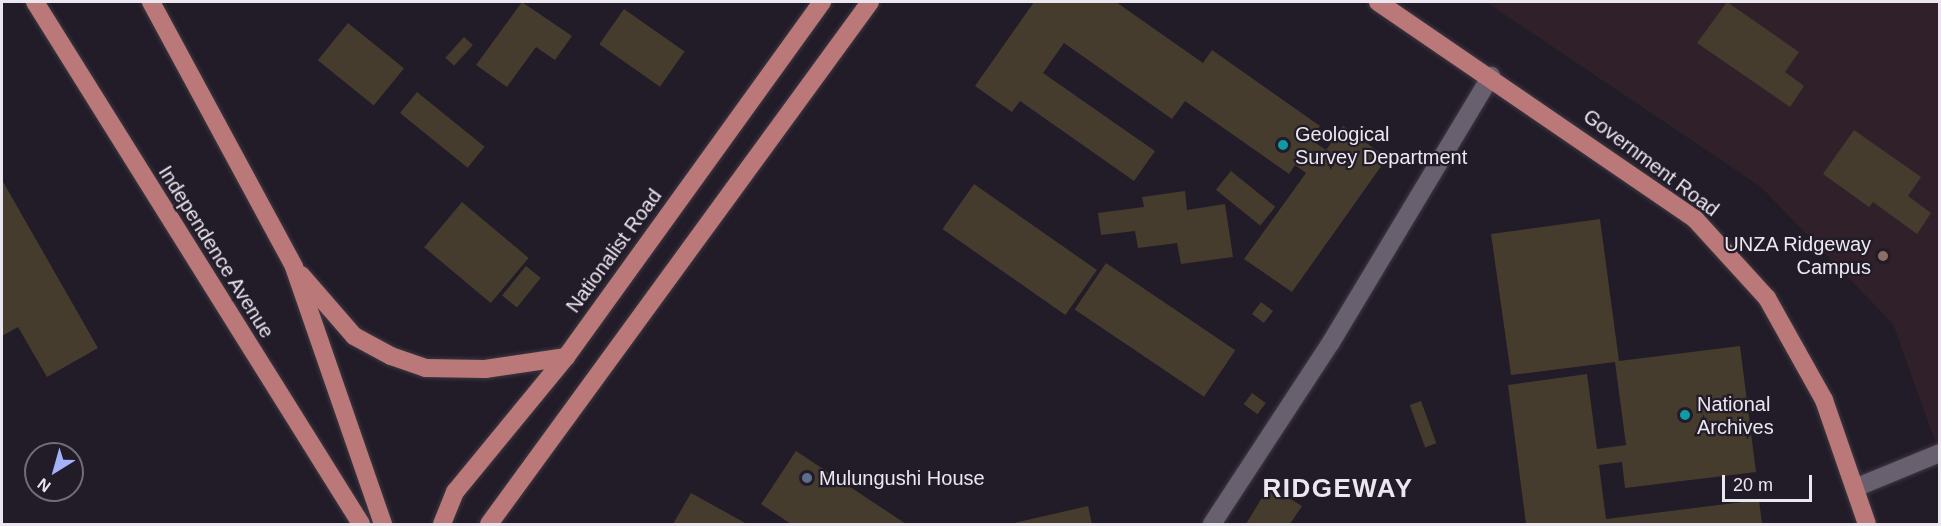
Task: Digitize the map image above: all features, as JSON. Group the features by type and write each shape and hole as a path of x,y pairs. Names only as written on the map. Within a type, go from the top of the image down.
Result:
{"main road":[{"name":"Independence Avenue","path":"35,2 361,525"},
{"path":"151,2 294,267 382,525"},
{"name":"Nationalist Road","path":"441,525 455,492 566,357 822,2"},
{"path":"489,525 870,2"},
{"name":"Government Road","path":"1378,2 1491,76 1695,219 1767,298 1824,400 1868,525"},
{"path":"294,267 354,336 413,364 452,370 485,369 566,357"}],"lane":[{"path":"1212,525 1330,344 1491,76"},
{"path":"1855,488 1940,453"}],"shaded area":[{"name":"UNZA Ridgeway Campus","path":"1486,2 1939,2 1939,452 1893,324 1761,187"}],"building":[{"path":"522,2 572,36 555,60 536,47 507,87 476,65"},
{"name":"Geological Survey Department","path":"1034,2 1116,2 1203,63 1212,50 1320,126 1310,139 1326,150 1343,126 1387,158 1292,292 1244,259 1306,173 1295,165 1289,174 1185,101 1172,119 1064,43 1043,73 1155,151 1134,181 1020,101 1012,112 975,86"},
{"path":"1727,2 1799,52 1785,72 1804,86 1790,107 1697,43"},
{"path":"624,9 685,51 660,87 599,44"},
{"path":"348,23 404,68 374,106 318,60"},
{"path":"464,37 473,45 454,66 445,58"},
{"path":"417,92 485,147 468,168 400,113"},
{"path":"1854,130 1921,177 1908,196 1931,213 1917,234 1873,202 1869,207 1823,174"},
{"path":"1231,171 1275,207 1260,226 1216,190"},
{"path":"2,180 98,348 47,377 18,327 2,336"},
{"path":"974,184 1097,270 1065,315 942,229"},
{"path":"1185,191 1187,210 1225,204 1233,257 1181,264 1177,243 1138,248 1135,231 1101,235 1098,213 1144,207 1142,197"},
{"path":"462,202 529,258 491,303 424,247"},
{"name":"National Archives","path":"1600,219 1619,361 1740,346 1756,472 1625,488 1622,462 1599,465 1606,519 1759,500 1762,524 1526,524 1508,385 1587,374 1597,449 1626,445 1615,362 1511,375 1491,234"},
{"path":"1106,263 1235,350 1204,397 1075,309"},
{"path":"526,266 541,278 517,307 502,296"},
{"path":"1261,302 1273,311 1264,323 1252,314"},
{"path":"1252,393 1266,403 1258,414 1244,404"},
{"path":"1421,401 1436,443 1425,447 1410,405"},
{"name":"Mulungushi House","path":"796,451 906,524 791,524 761,504"},
{"path":"1269,486 1302,506 1290,524 1246,524"},
{"path":"691,493 747,524 673,524"},
{"name":"Mulungushi House","path":"1088,506 1092,524 1010,524"}],"place":[{"name":"Geological Survey Department","path":"1283,145"},
{"name":"UNZA Ridgeway Campus","path":"1883,256"},
{"name":"National Archives","path":"1685,415"},
{"name":"Mulungushi House","path":"807,478"}],"district":[{"name":"RIDGEWAY","path":"1338,489"}]}
